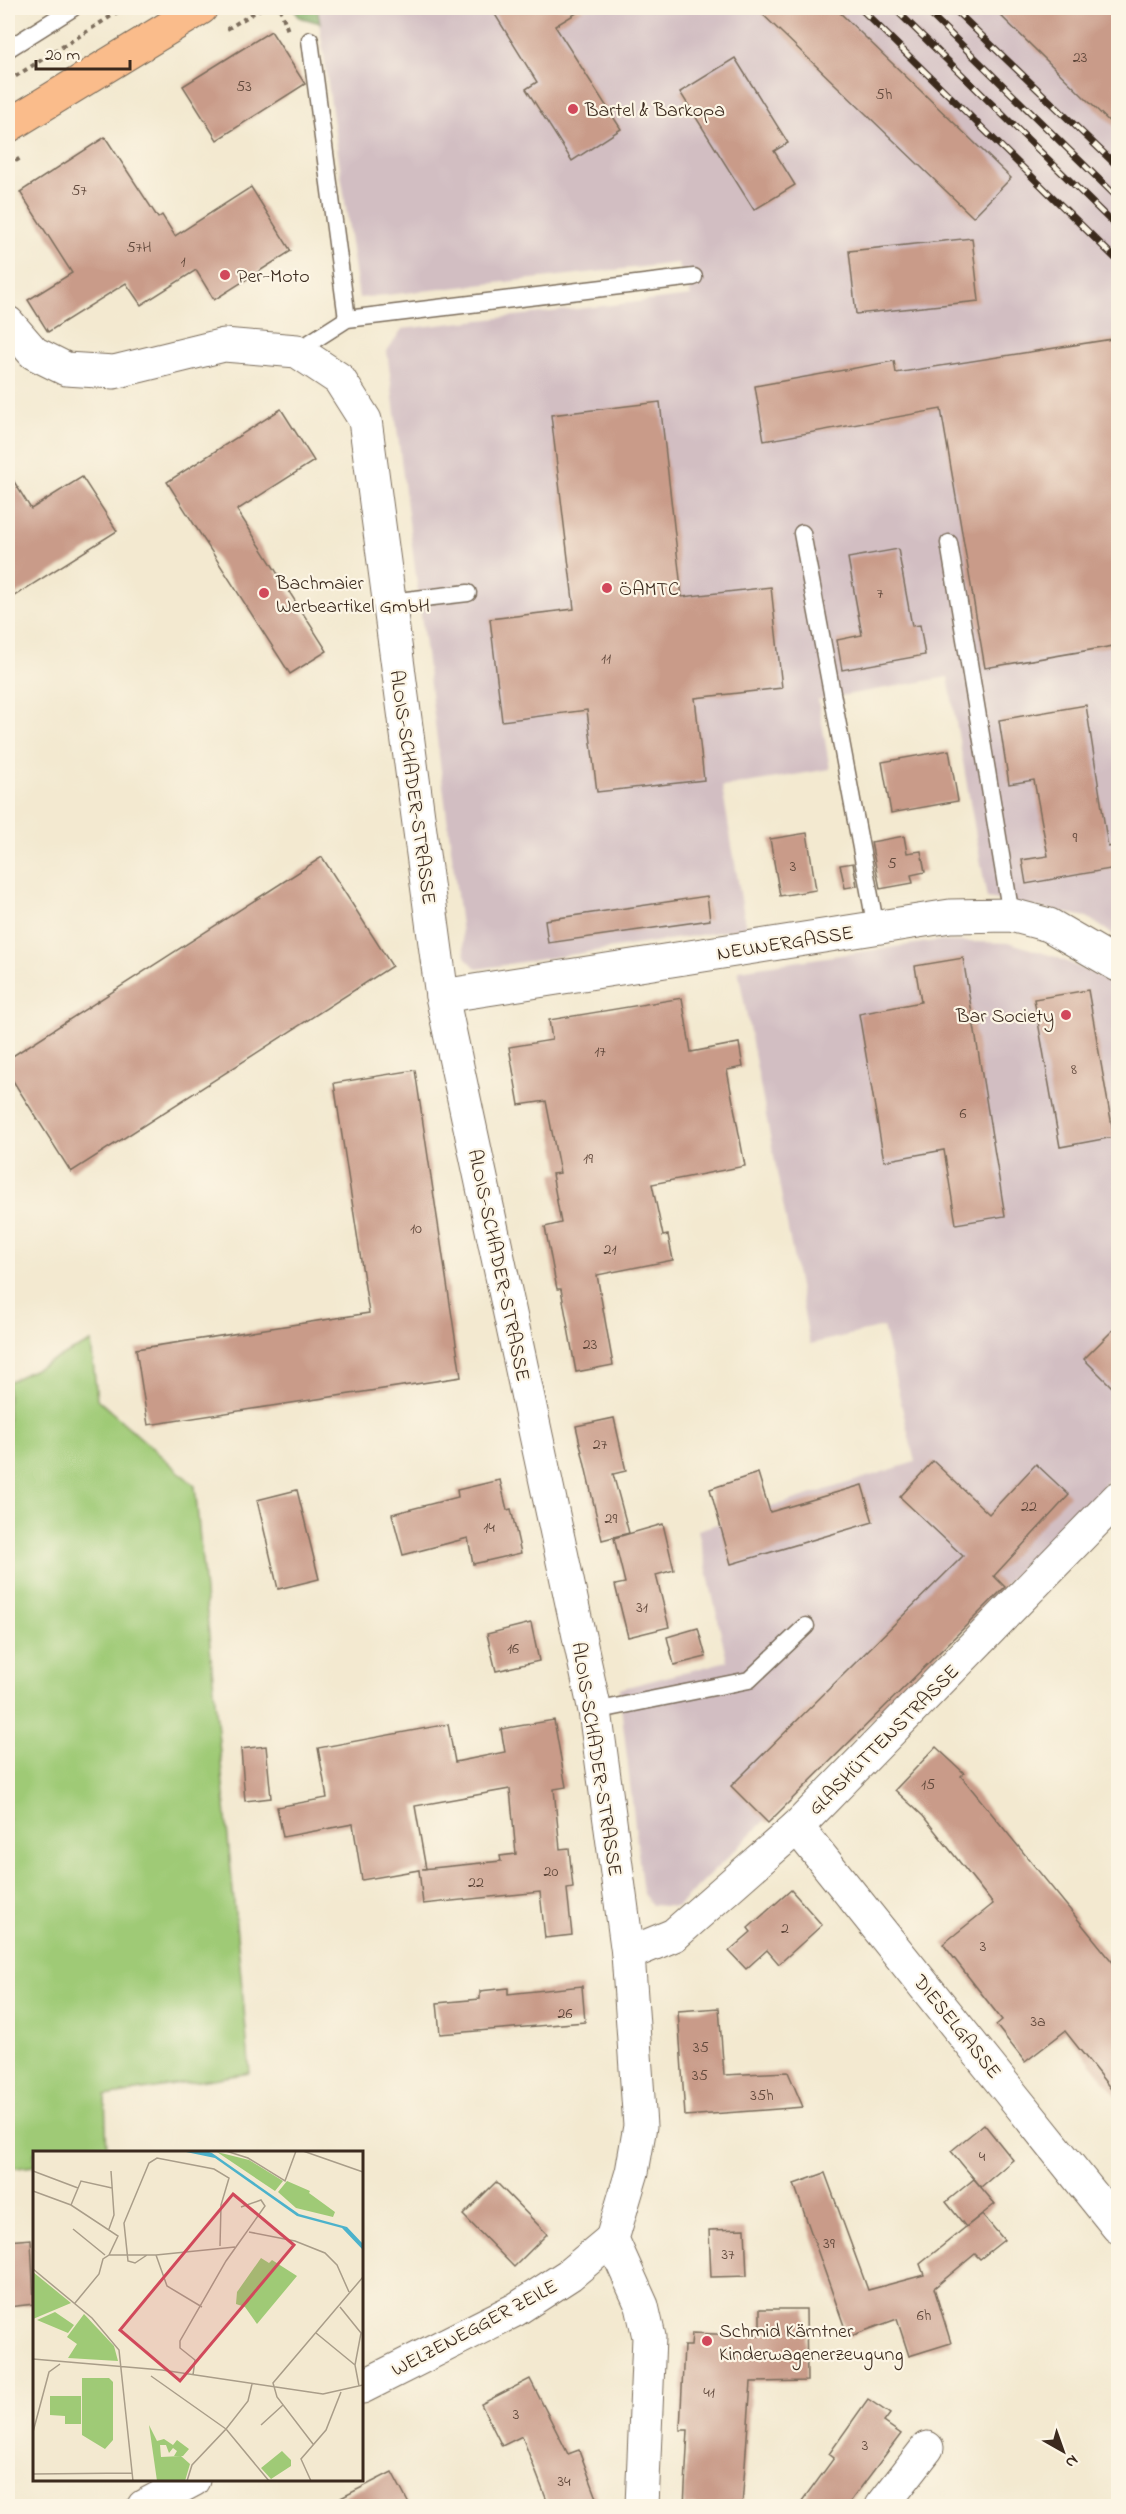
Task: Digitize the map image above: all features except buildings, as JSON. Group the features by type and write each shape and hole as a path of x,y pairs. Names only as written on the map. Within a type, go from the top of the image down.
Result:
{"main road":[{"path":"8,126 201,8"}],"street":[{"name":"ALOIS-SCHADER-STRASSE","path":"8,323 34,353 66,369 114,372 224,345 297,351 339,379 365,420 442,996 595,1711 628,1954 640,2126 632,2172 612,2239"},
{"name":"NEUNERGASSE","path":"442,996 950,916 1011,915 1049,925 1069,934 1119,965"},
{"name":"GLASHÜTTENSTRASSE","path":"628,1954 674,1935 797,1827 1119,1498"},
{"name":"DIESELGASSE","path":"797,1827 1119,2227"},
{"name":"WELZENEGGER ZEILE","path":"363,2386 515,2310 569,2275 612,2239"},
{"path":"612,2239 642,2306 650,2337 642,2506"},
{"path":"882,2506 927,2448"},
{"path":"144,2506 191,2481"}],"lane":[{"path":"8,49 73,8"},
{"path":"310,40 347,319"},
{"path":"297,351 347,319 694,277"},
{"path":"802,533 876,928"},
{"path":"948,543 1011,915"},
{"path":"389,602 468,593"},
{"path":"595,1711 749,1680 806,1626"}],"path":[{"path":"8,81 124,8"}],"shaded area":[{"path":"317,8 1118,8 1118,938 1087,917 987,898 948,677 818,700 830,769 722,787 746,928 477,969 465,957 387,351 402,329 691,296 678,263 359,298"},
{"path":"935,941 1011,943 1056,957 1101,977 1118,988 1118,1470 1095,1496 677,1907 652,1905 643,1894 619,1689 727,1661 698,1530 915,1462 883,1327 810,1344 738,970"}],"green space":[{"path":"294,8 317,8 320,23 299,17"},
{"path":"91,1342 97,1399 195,1486 250,2073 105,2096 107,2151 33,2151 33,2166 8,2169 8,1382"}],"railway":[{"path":"860,8 1118,261"},
{"path":"894,8 1118,228"},
{"path":"924,8 1118,198"},
{"path":"953,8 1115,164"}],"place":[{"name":"Bartel & Barkopa","path":"573,109"},
{"name":"Per-Moto","path":"225,275"},
{"name":"ÖAMTC","path":"607,588"},
{"name":"Bachmaier Werbeartikel GmbH","path":"264,593"},
{"name":"Bar Society","path":"1066,1015"},
{"name":"Schmid Kärntner Kinderwagenerzeugung","path":"707,2341"}]}
